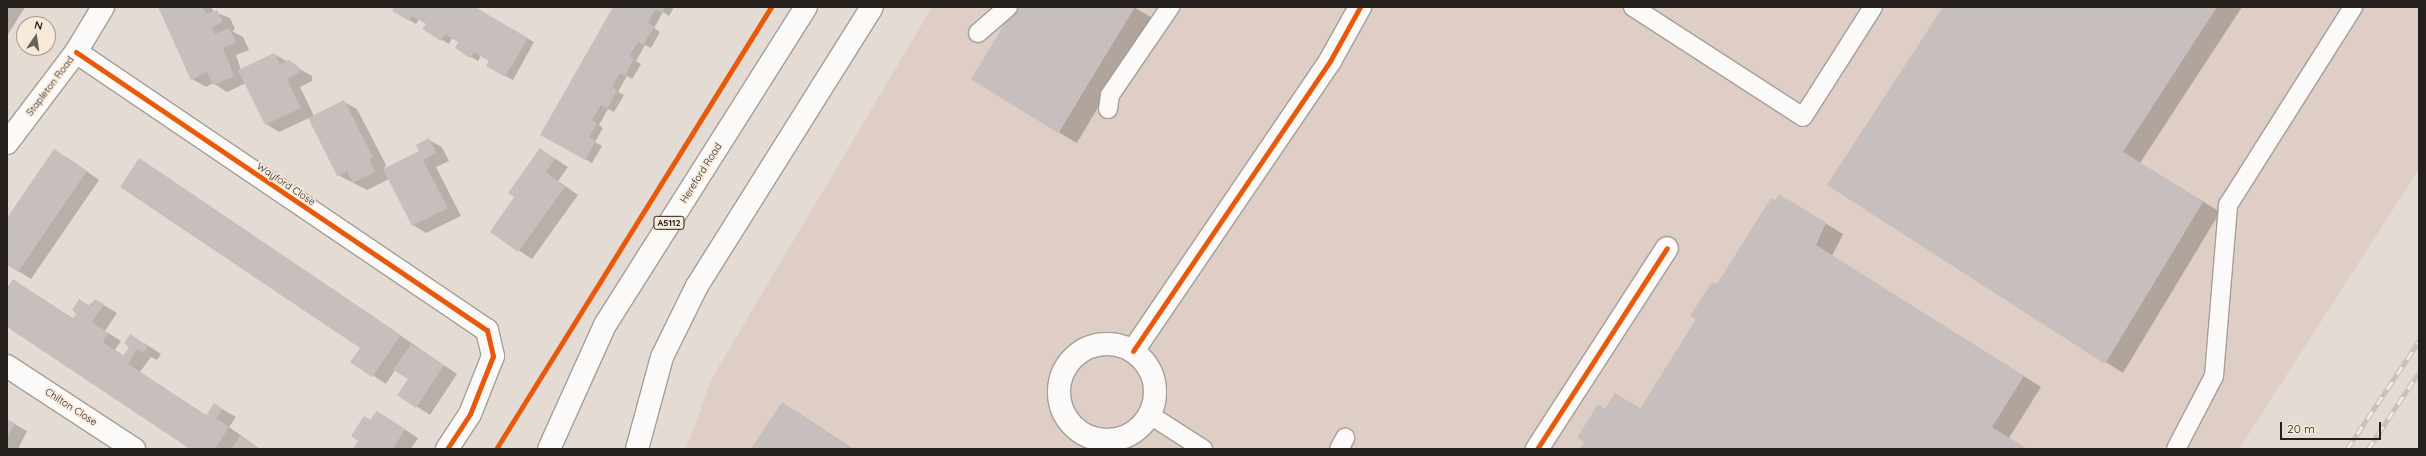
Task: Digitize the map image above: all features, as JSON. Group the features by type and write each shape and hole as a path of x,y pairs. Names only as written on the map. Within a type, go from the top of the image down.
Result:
{"street":[{"name":"Stapleton Road","path":"7,143 76,52 103,7"},
{"name":"Hereford Road","path":"549,449 605,325 806,7"},
{"path":"637,449 662,358 698,286 872,7"},
{"path":"1133,351 1330,61 1360,7"},
{"name":"Wayford Close","path":"76,52 487,330 493,356 470,414 446,449"},
{"path":"1537,449 1666,248"},
{"path":"1098,344 1116,344 1133,351 1146,363 1154,380 1155,397 1150,415 1126,436 1110,440 1076,440 1060,406 1061,375 1069,361 1080,350 1098,344"},
{"name":"Chilton Close","path":"7,366 134,449"}],"lane":[{"path":"978,33 1008,7"},
{"path":"1108,109 1110,95 1170,7"},
{"path":"1636,9 1802,117 1873,7"},
{"path":"2176,449 2214,376 2228,205 2353,7"},
{"path":"1150,415 1203,449"}],"shaded area":[{"path":"932,7 2419,7 2419,169 2239,449 686,449 712,378"}],"building":[{"path":"158,7 202,7 206,14 217,10 223,22 212,27 215,34 229,28 236,42 223,48 234,76 213,85 207,72 191,80"},
{"path":"394,7 475,7 528,38 505,77 486,66 489,61 474,52 470,58 455,48 458,42 445,34 441,41 422,29 426,24 412,16 409,21 392,11"},
{"path":"613,7 665,7 662,13 656,9 648,23 654,27 643,45 638,42 629,56 634,59 625,76 620,73 612,87 617,90 607,109 601,105 592,120 597,123 589,137 596,141 585,160 540,135"},
{"path":"1015,7 1135,7 1058,133 971,79"},
{"path":"1943,7 2217,7 2123,152 2203,202 2105,364 1827,185"},
{"path":"274,53 280,64 289,60 299,67 299,73 287,79 301,108 265,125 238,70"},
{"path":"344,100 373,157 369,159 375,172 353,183 347,171 337,176 308,118"},
{"path":"429,138 436,153 423,160 448,208 412,226 383,169 419,151 416,145"},
{"path":"540,148 555,159 546,172 565,187 518,252 490,232 514,197 508,193"},
{"path":"54,149 87,171 18,272 7,265 7,218"},
{"path":"139,158 401,335 372,377 350,362 360,348 120,187"},
{"path":"1779,194 1826,223 1816,245 2024,376 1992,427 2027,449 1580,449 1584,442 1577,438 1598,404 1605,409 1615,393 1640,409 1696,319 1690,316 1712,282 1717,284 1771,198 1775,200"},
{"path":"13,279 73,319 76,314 72,310 79,299 90,306 95,299 104,304 92,322 108,333 103,342 123,356 129,347 124,343 130,334 148,346 143,353 137,349 128,364 206,416 214,403 223,409 216,418 229,427 215,449 190,449 7,327 7,288"},
{"path":"411,344 444,365 416,408 397,395 408,379 393,370"},
{"path":"782,402 852,449 751,449"},
{"path":"377,411 405,429 393,449 353,449 358,441 351,436 364,416 370,420"},
{"path":"7,419 15,423 7,437"},
{"path":"240,436 260,449 231,449"}],"railway":[{"path":"2347,449 2419,341"},
{"path":"2368,449 2419,372"}],"cycle path":[{"path":"496,449 771,7"},
{"path":"1133,351 1330,61 1360,7"},
{"path":"76,52 487,330 493,356 470,414 447,449"},
{"path":"1537,449 1667,248"}]}
